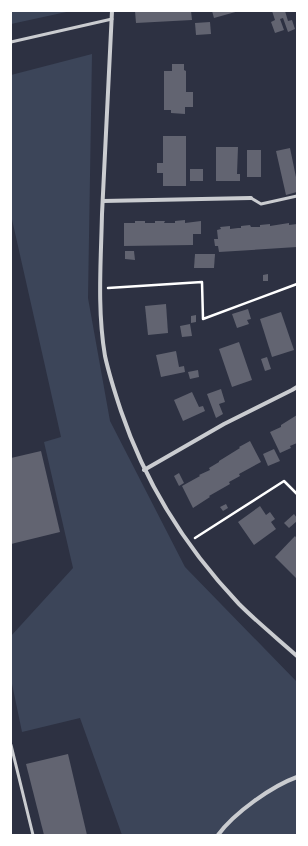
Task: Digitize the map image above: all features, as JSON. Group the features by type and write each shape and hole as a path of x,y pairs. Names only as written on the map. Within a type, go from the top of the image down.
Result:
{"street":[{"path":"112,11 100,288 105,356 116,397 128,433 144,470 179,531 210,572 240,605 297,656"},
{"path":"103,201 251,198"},
{"path":"144,470 224,424 297,387"},
{"path":"218,835 225,825 263,795 297,777"}],"lane":[{"path":"11,42 112,19"},
{"path":"251,198 261,204 297,196"},
{"path":"11,745 33,835"}],"path":[{"path":"100,288 202,282 203,319 297,284"},
{"path":"188,543 284,481 297,494"}],"shaded area":[{"path":"11,11 71,11 11,24"},
{"path":"92,54 88,298 110,421 185,567 297,682 297,835 122,835 80,718 22,732 11,679 11,636 73,568 44,442 61,437 11,215 11,75"}],"building":[{"path":"135,11 191,11 192,20 136,23"},
{"path":"212,11 239,11 214,18"},
{"path":"272,11 285,11 288,21 292,20 295,29 288,32 283,18 280,19 284,30 275,33 271,22 275,20"},
{"path":"210,22 211,34 196,35 195,23"},
{"path":"172,64 184,64 184,70 186,71 186,92 193,92 193,107 185,107 185,114 171,113 171,110 164,110 164,71 172,71"},
{"path":"163,136 186,136 186,186 163,186 163,173 157,173 157,163 163,163"},
{"path":"216,147 238,147 237,174 240,174 240,181 216,181"},
{"path":"290,148 297,182 297,192 286,195 276,151"},
{"path":"247,150 261,150 261,177 247,177"},
{"path":"190,169 203,169 203,181 190,181"},
{"path":"185,220 185,223 201,221 201,234 193,234 193,245 124,246 124,223 145,221 145,223 155,223 155,221 165,221 164,223 175,223 175,221"},
{"path":"289,223 289,225 297,224 297,247 219,252 218,246 215,246 214,239 218,239 217,230 221,229 220,227 230,226 230,229 250,225 251,227 260,227 260,225 270,224 270,226"},
{"path":"125,251 134,251 135,260 125,259"},
{"path":"195,254 215,254 214,268 194,268"},
{"path":"268,274 268,281 263,281 263,275"},
{"path":"166,304 168,333 148,335 145,306"},
{"path":"248,309 251,319 247,320 249,324 237,328 232,314"},
{"path":"281,312 294,350 272,357 260,319"},
{"path":"196,315 196,322 191,323 191,316"},
{"path":"190,324 192,336 182,337 180,326"},
{"path":"239,342 252,380 232,387 219,349"},
{"path":"176,351 179,367 184,366 185,372 161,377 156,355"},
{"path":"267,357 271,369 265,371 261,359"},
{"path":"198,370 199,377 190,379 188,372"},
{"path":"221,389 225,402 219,404 223,414 216,418 207,394"},
{"path":"192,392 199,407 203,406 205,411 183,421 174,400"},
{"path":"297,415 297,443 290,446 291,448 280,453 270,432 281,427 281,425"},
{"path":"250,441 261,462 239,474 240,476 229,482 230,484 209,496 210,497 193,508 182,486 210,470 209,468"},
{"path":"274,449 280,461 268,466 263,454"},
{"path":"41,451 60,532 11,544 11,458"},
{"path":"179,473 184,483 179,486 174,476"},
{"path":"226,504 228,508 223,511 220,507"},
{"path":"260,506 266,515 270,512 275,519 271,522 276,529 254,545 238,522"},
{"path":"294,514 297,521 289,528 284,523"},
{"path":"295,536 297,539 297,579 275,557"},
{"path":"68,754 87,835 44,835 26,764"}]}
